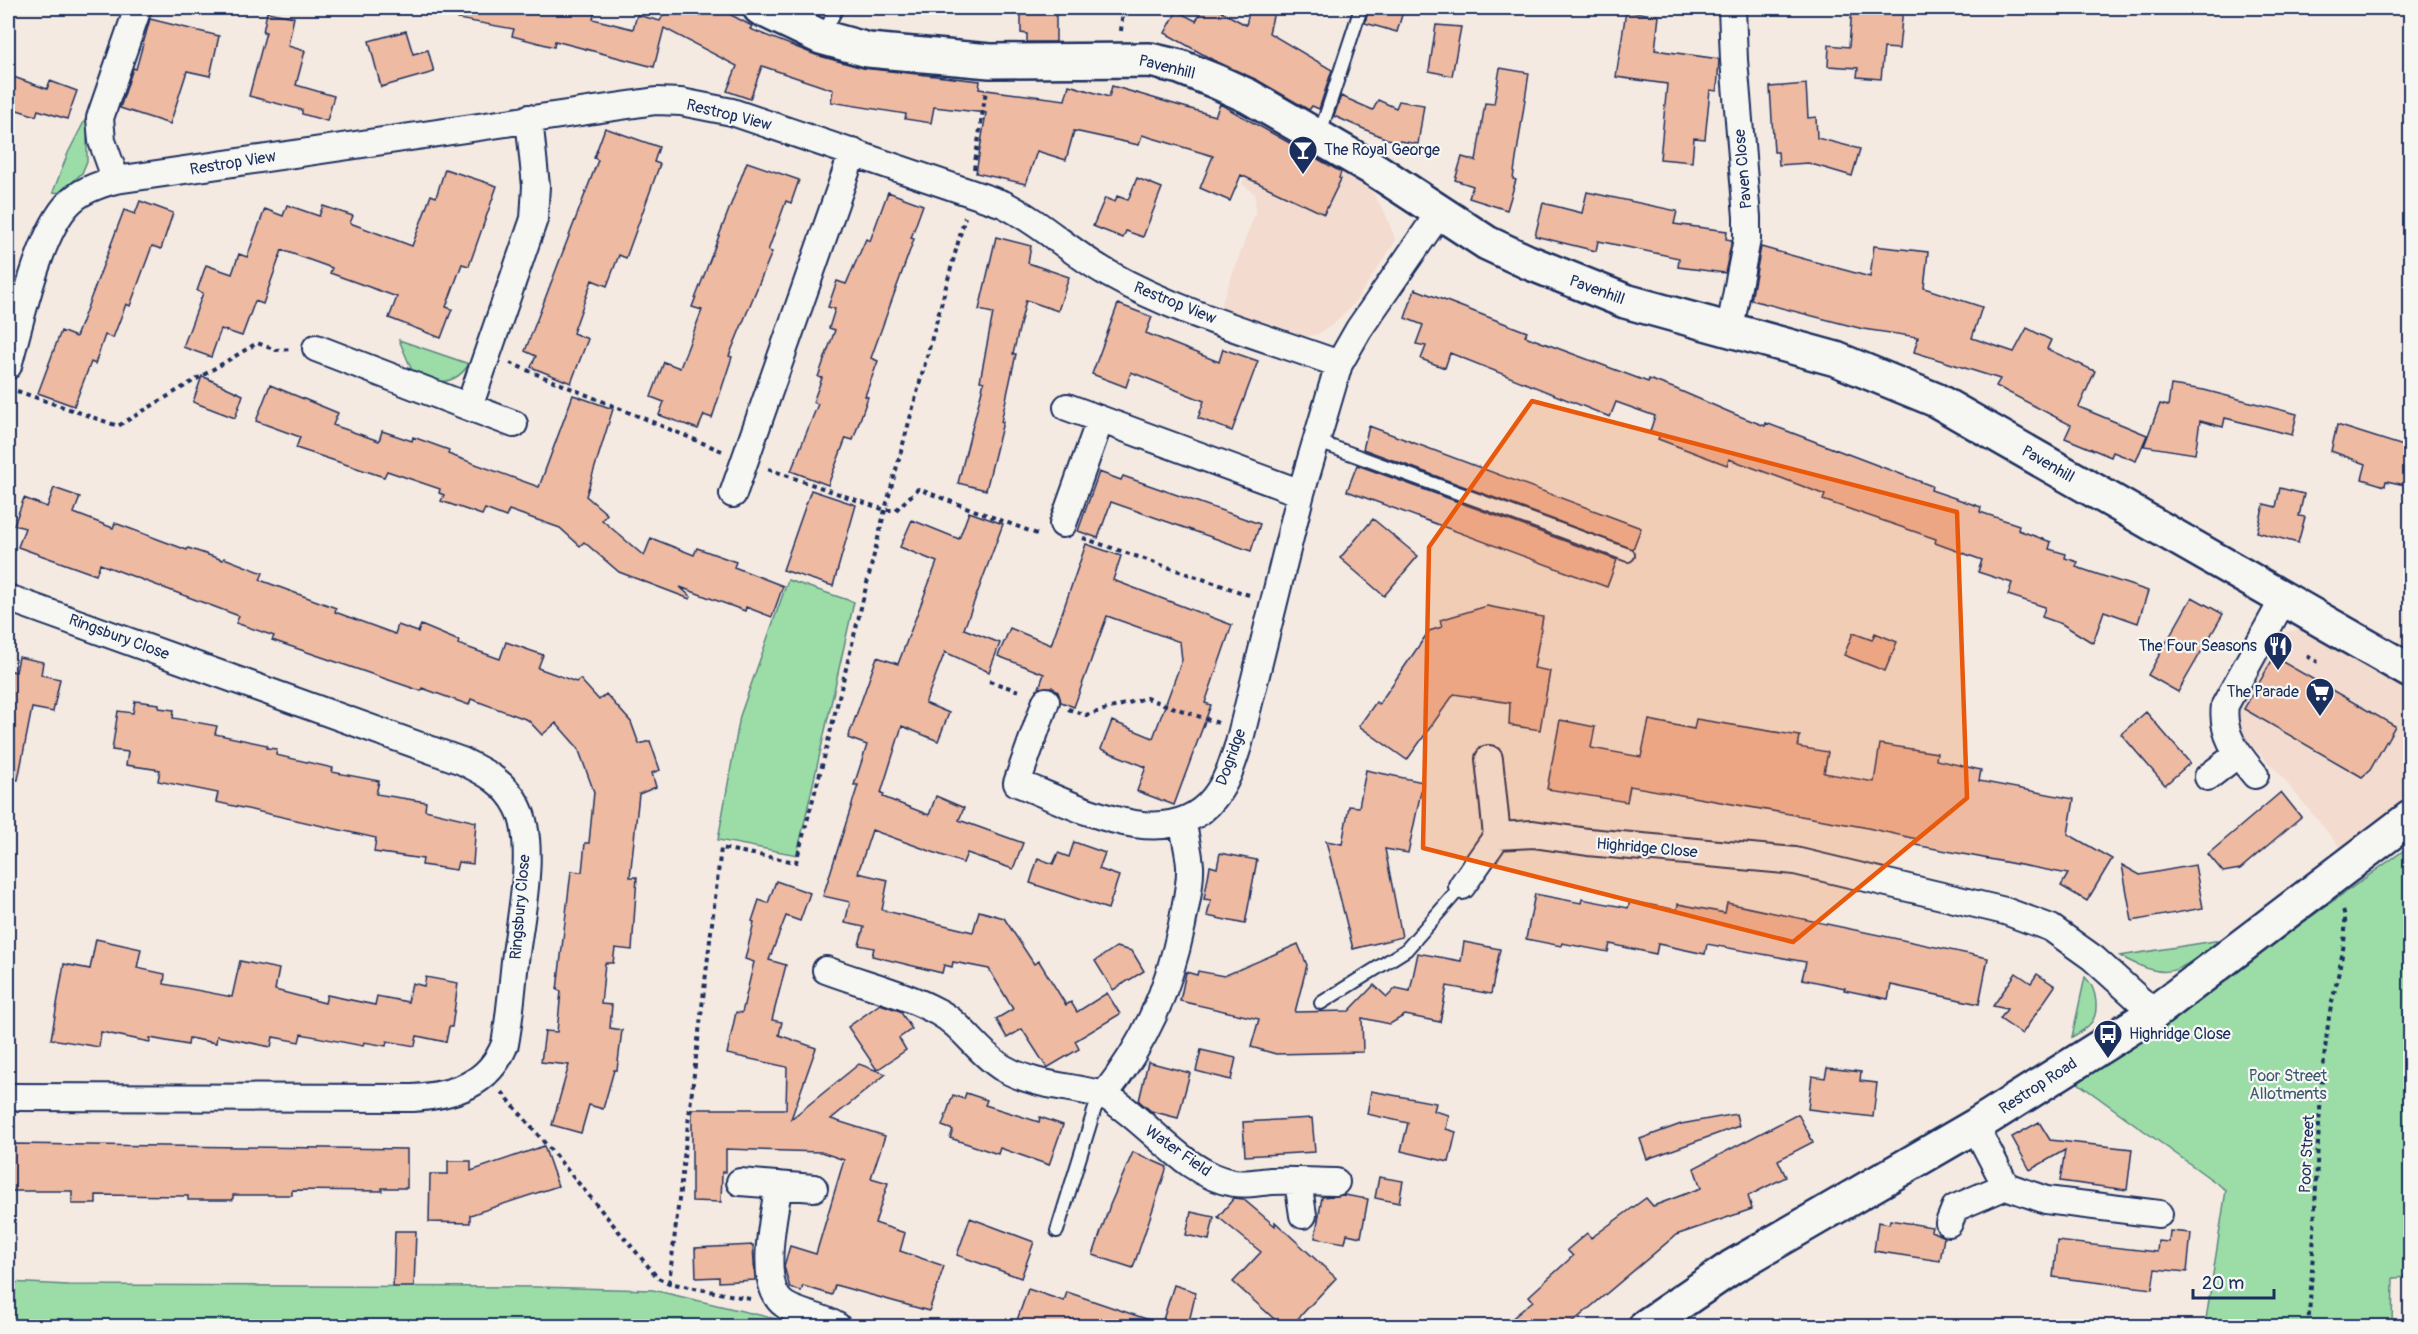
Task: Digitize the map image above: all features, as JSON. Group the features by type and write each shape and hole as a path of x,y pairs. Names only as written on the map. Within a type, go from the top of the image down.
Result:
{"street":[{"path":"8,366 43,250 57,218 72,200 97,186 116,180 102,141 100,118 138,8"},
{"name":"Pavenhill","path":"761,8 821,37 868,50 919,57 990,61 1150,60 1179,67 1215,81 1319,137 1487,243 1576,283 1625,301 1836,359 1936,400 2410,671"},
{"name":"Paven Close","path":"1730,328 1747,239 1732,8"},
{"name":"Restrop View","path":"116,180 529,118 639,103 681,102 732,112 1004,204 1030,217 1092,264 1157,299 1339,364"},
{"path":"469,407 534,219 536,186 529,118"},
{"path":"733,494 854,152"},
{"path":"1339,364 1359,329 1440,212"},
{"path":"316,348 514,423"},
{"name":"Dogridge","path":"1046,701 1017,783 1126,823 1147,826 1182,821 1199,813 1221,789 1232,766 1242,731 1301,493 1339,364"},
{"path":"1067,407 1301,493"},
{"path":"1061,527 1100,420"},
{"name":"Ringsbury Close","path":"8,598 462,761 489,774 501,784 514,801 523,819 526,848 507,1032 501,1055 472,1086 460,1091 413,1098 8,1097"},
{"path":"2255,775 2238,754 2225,729 2225,705 2283,600"},
{"path":"2208,777 2238,754"},
{"path":"1462,886 1497,836 1489,759"},
{"name":"Restrop Road","path":"1646,1326 1732,1267 1975,1126 2154,1013 2410,818"},
{"path":"1104,1095 1146,1032 1172,972 1190,869 1182,821"},
{"name":"Highridge Close","path":"1497,836 1533,834 1610,845 1796,861 2005,911 2050,928 2093,958 2154,1013"},
{"name":"Water Field","path":"826,970 849,989 938,1012 987,1056 1010,1071 1048,1084 1074,1086 1118,1102 1141,1125 1186,1159 1219,1179 1246,1184 1298,1181 1336,1182"},
{"path":"1975,1126 2006,1186"},
{"path":"1298,1181 1303,1215"},
{"path":"740,1182 814,1188"},
{"path":"779,1185 770,1248 771,1279 776,1297 795,1310 837,1326"},
{"path":"1949,1223 1955,1208 2006,1186 2046,1200 2159,1214"}],"lane":[{"path":"821,37 837,8"},
{"path":"1319,137 1361,8"},
{"path":"1316,441 1628,555"},
{"path":"1321,1003 1406,950 1462,886"},
{"path":"1057,1231 1095,1108 1104,1095"}],"path":[{"path":"2404,8 2410,20"},
{"path":"669,1283 721,848 796,862 885,510 971,192 990,61"},
{"path":"8,387 118,426 257,343 276,350 316,348"},
{"path":"488,354 745,461 885,510 896,510 918,489 1034,534 1046,537 1061,527 1274,603"},
{"path":"2307,656 2318,662"},
{"path":"989,681 1086,715 1146,698 1242,731"},
{"name":"Poor Street","path":"2308,1326 2328,1032 2346,912 2327,882"},
{"path":"486,1073 658,1278 669,1283 760,1300 776,1297"}],"highlighted area":[{"path":"1532,401 1957,512 1967,798 1793,942 1423,848 1429,547"}],"shaded area":[{"path":"1266,119 1365,181 1385,212 1396,241 1353,305 1333,325 1318,334 1302,337 1219,310 1255,213 1255,194 1242,184"},
{"path":"2410,586 2410,654 2399,647"},
{"path":"2299,621 2410,685 2410,799 2342,850 2276,770 2237,732 2235,710 2277,633 2297,630"}],"green space":[{"path":"87,116 87,161 82,173 61,193 53,192 68,153"},
{"path":"399,340 469,364 451,380 437,381 422,378 414,375"},
{"path":"788,580 854,602 797,855 718,840 740,716"},
{"name":"Poor Street Allotments","path":"2410,846 2410,1277 2393,1278 2392,1326 2205,1326 2226,1190 2078,1083"},
{"path":"2221,940 2194,960 2174,970 2152,970 2120,956"},
{"path":"2085,977 2095,994 2095,1015 2088,1026 2072,1037"},
{"path":"8,1282 68,1285 536,1287 653,1290 806,1326 8,1326"}],"building":[{"path":"459,8 596,8 593,19 633,29 637,15 660,21 667,8 718,8 752,26 750,29 816,55 863,68 980,81 979,89 1065,100 1069,85 1109,97 1112,86 1215,116 1220,104 1341,172 1339,178 1341,179 1324,214 1241,175 1230,201 1200,188 1213,156 1142,135 1139,145 1074,131 1066,160 1037,151 1026,184 976,173 986,113 934,107 931,123 905,119 906,114 831,102 833,90 762,66 750,99 727,91 737,66 664,28 654,67 555,41 554,47 512,36 514,29 458,19"},
{"path":"1021,8 1056,8 1056,42 1027,42 1027,34 1021,33"},
{"path":"1203,8 1215,8 1246,25 1250,8 1275,8 1269,33 1332,70 1319,109 1312,106 1309,110 1257,80 1213,60 1165,33 1177,11 1196,21"},
{"path":"1369,8 1404,8 1397,32 1365,23"},
{"path":"1852,8 1903,8 1899,49 1884,48 1881,79 1857,77 1858,68 1828,66 1829,45 1849,47"},
{"path":"1626,11 1659,16 1655,50 1719,59 1717,91 1710,90 1705,139 1694,138 1692,162 1660,159 1667,84 1616,77"},
{"path":"267,12 294,17 288,46 305,51 296,85 334,96 327,121 302,114 302,110 249,96 266,32 263,32"},
{"path":"150,19 219,36 210,76 187,71 170,124 120,108 133,68 136,69"},
{"path":"1436,25 1461,27 1452,76 1429,71"},
{"path":"406,31 413,54 428,50 434,72 381,87 369,41"},
{"path":"1500,68 1529,73 1513,179 1516,180 1507,210 1469,198 1473,186 1455,180 1462,157 1476,161 1485,103 1494,104"},
{"path":"8,75 47,89 50,81 77,91 67,119 38,110 36,116 8,107"},
{"path":"1806,84 1808,118 1816,117 1817,138 1860,149 1852,176 1808,163 1779,165 1778,152 1774,152 1770,87"},
{"path":"1341,96 1373,110 1378,100 1396,108 1399,101 1424,105 1418,144 1387,139 1334,116"},
{"path":"605,128 659,147 654,162 660,164 626,258 619,255 607,286 592,280 573,333 588,339 571,383 531,367 536,356 525,351 598,160 594,158"},
{"path":"747,162 799,180 791,203 786,201 768,251 772,252 729,356 732,357 712,418 704,415 698,429 659,415 664,402 651,397 664,362 680,368 702,310 692,307"},
{"path":"445,169 497,186 469,266 462,264 446,307 452,309 441,338 389,318 397,297 330,273 332,268 282,250 263,304 255,301 242,336 221,329 211,357 183,347 203,293 197,291 206,265 232,274 239,254 247,257 265,209 283,216 287,205 319,216 323,206 353,216 350,223 412,246 431,195 436,197"},
{"path":"1137,178 1162,188 1143,237 1126,231 1123,238 1093,226 1105,198 1115,202 1117,196 1128,200"},
{"path":"888,192 923,205 911,238 914,239 871,358 878,361 865,396 868,397 853,440 846,438 828,485 791,471 818,404 813,402 822,378 818,377 835,330 829,328 835,309 828,307 837,281 846,284 866,239 870,241"},
{"path":"1587,192 1677,211 1674,224 1727,231 1726,239 1732,240 1725,273 1678,267 1679,258 1598,241 1596,251 1535,236 1543,203 1582,213"},
{"path":"140,201 173,213 161,249 152,246 130,306 126,304 113,338 105,335 95,364 91,362 74,406 38,393 61,331 76,337 124,210 135,214"},
{"path":"996,237 1031,246 1028,263 1069,277 1058,311 1026,300 1013,354 1016,354 1001,422 1003,422 986,490 958,483 984,382 980,381 993,313 979,310"},
{"path":"1874,246 1928,252 1924,288 1982,307 1972,338 2014,352 2027,328 2051,340 2047,349 2095,371 2079,407 2147,435 2136,461 2113,452 2111,457 2065,438 2071,425 1996,386 2000,379 1914,352 1918,337 1863,329 1751,300 1761,247 1870,277"},
{"path":"1415,289 1527,332 1525,336 1648,382 1649,379 1676,389 1765,426 1766,423 1932,486 1931,490 1981,507 1980,512 2019,525 2018,530 2051,542 2049,549 2066,554 2065,558 2078,562 2076,567 2148,591 2138,623 2104,611 2093,643 2062,624 2042,617 2045,607 2008,595 2012,583 1978,572 1982,560 1935,543 1936,539 1823,500 1825,495 1784,479 1729,459 1727,465 1658,439 1660,435 1650,431 1655,416 1616,402 1610,417 1450,353 1445,368 1421,359 1426,346 1416,344 1423,325 1405,318"},
{"path":"1118,304 1152,317 1146,333 1219,362 1223,349 1258,361 1232,431 1198,418 1204,401 1131,372 1126,387 1092,374"},
{"path":"202,376 243,395 235,418 193,402"},
{"path":"270,385 338,413 333,425 379,441 382,431 412,441 413,437 449,450 448,454 539,487 573,395 613,409 586,496 607,514 602,520 644,556 651,538 694,555 697,548 736,562 734,567 783,586 772,617 746,607 745,611 680,587 691,597 690,599 619,572 584,542 580,546 560,528 509,510 506,517 485,509 482,515 441,501 444,495 439,493 440,489 387,471 384,477 296,448 300,437 256,421"},
{"path":"2171,385 2204,390 2297,414 2292,435 2225,418 2223,427 2200,421 2195,454 2144,446 2160,404 2168,406"},
{"path":"2337,425 2410,448 2410,486 2386,481 2385,486 2362,479 2366,464 2331,451"},
{"path":"1369,426 1641,528 1633,549 1363,449"},
{"path":"1357,465 1617,560 1607,587 1347,491"},
{"path":"1099,472 1121,480 1123,476 1260,524 1251,551 1111,502 1098,538 1078,531"},
{"path":"54,488 80,497 74,513 113,528 115,523 187,550 188,548 223,560 224,558 263,573 260,580 336,608 335,612 395,634 398,625 418,632 421,625 459,641 458,644 500,659 506,642 543,655 538,668 576,682 580,679 599,700 606,694 631,722 639,744 650,741 660,770 652,773 656,787 639,794 630,877 637,877 632,950 615,948 613,963 605,963 601,1004 612,1005 610,1028 622,1030 617,1070 614,1070 603,1109 589,1105 581,1133 552,1125 569,1065 541,1062 545,1031 557,1032 561,991 557,990 571,871 582,872 585,843 589,843 594,792 578,748 556,723 542,735 528,720 471,699 469,705 422,688 421,691 272,640 274,636 236,623 239,616 100,564 96,575 18,547 25,528 14,525 24,498 47,507"},
{"path":"2280,488 2304,494 2299,516 2305,517 2298,543 2257,532 2264,504 2276,507"},
{"path":"811,490 856,505 833,586 783,570"},
{"path":"969,512 1003,524 964,629 1000,643 989,672 945,652 925,703 949,713 938,741 902,726 881,793 884,794 883,797 929,815 936,796 964,808 959,820 1023,843 1013,869 967,853 963,863 872,830 858,873 888,880 882,910 973,932 979,911 1004,918 1034,964 1039,961 1066,1005 1071,1002 1077,1012 1107,993 1120,1014 1075,1041 1079,1049 1047,1068 1022,1029 1007,1038 996,1019 1013,1009 989,969 953,962 952,967 944,965 942,973 872,956 874,948 859,945 864,927 845,923 850,902 823,896 858,785 854,785 867,745 848,738 877,657 898,664 937,562 900,547 912,520 959,539"},
{"path":"1373,519 1418,556 1384,596 1340,558"},
{"path":"1086,544 1121,556 1113,580 1232,625 1205,703 1211,705 1174,805 1137,791 1146,767 1101,749 1112,721 1153,738 1182,660 1180,642 1107,616 1074,707 1061,702 1058,692 1052,687 1039,688 1044,674 998,656 1010,628 1051,645"},
{"path":"2192,597 2223,614 2178,692 2148,675"},
{"path":"1487,606 1543,617 1534,668 1550,671 1540,730 1509,725 1510,703 1454,694 1407,760 1359,726 1376,702 1379,704 1429,631 1442,627 1440,620"},
{"path":"1853,633 1872,640 1875,633 1897,642 1885,671 1844,655"},
{"path":"19,657 43,662 41,675 60,679 53,712 32,708 18,780 8,779 8,670 16,672"},
{"name":"The Parade","path":"2274,657 2395,726 2370,770 2362,777 2244,709"},
{"path":"135,701 159,704 159,708 174,710 173,718 217,726 215,734 267,745 267,748 277,749 276,755 333,768 332,772 379,781 376,794 426,802 425,810 476,822 473,864 458,862 456,870 422,865 423,859 374,852 376,838 216,802 218,793 158,781 160,770 126,765 128,752 112,750 118,711 133,713"},
{"path":"2146,712 2190,763 2165,785 2121,734"},
{"path":"1696,719 1800,736 1798,747 1828,752 1824,773 1874,782 1880,744 1937,753 1936,760 1981,770 1979,781 2074,799 2068,834 2112,859 2087,901 2061,886 2068,874 1915,845 1917,839 1863,827 1630,786 1627,802 1547,789 1560,720 1595,727 1591,748 1641,757 1649,720 1694,729"},
{"path":"1366,770 1423,782 1408,853 1385,849 1402,937 1353,949 1326,841 1342,844 1349,806 1359,807"},
{"path":"2281,792 2301,817 2240,869 2223,872 2208,854"},
{"path":"1074,842 1105,853 1099,869 1119,876 1108,909 1030,883 1038,858 1053,864 1058,853 1069,857"},
{"path":"1220,853 1257,860 1245,924 1207,916 1211,900 1204,899 1210,866 1217,868"},
{"path":"2122,865 2140,875 2195,865 2203,908 2132,921"},
{"path":"776,881 810,893 800,921 786,916 769,960 786,965 772,1020 782,1022 779,1035 816,1048 791,1119 859,1064 886,1074 831,1119 885,1136 871,1178 888,1183 875,1223 905,1233 900,1251 944,1266 929,1311 835,1285 832,1295 803,1286 801,1291 790,1288 784,1266 790,1246 816,1254 844,1160 821,1152 726,1149 726,1172 722,1172 721,1202 692,1201 692,1109 786,1109 787,1067 727,1054 736,1012 742,1013 754,962 745,959 754,922 752,921 759,900 768,903"},
{"path":"1535,894 1581,903 1582,899 1628,908 1630,901 1677,910 1678,904 1725,913 1727,903 1988,958 1979,1004 1891,985 1888,999 1802,979 1806,962 1707,944 1705,954 1658,944 1656,954 1610,944 1608,952 1526,939"},
{"path":"96,939 141,949 137,968 165,974 164,984 232,997 240,961 279,969 275,990 325,1003 327,995 375,1005 377,996 408,1002 412,983 424,986 426,977 458,983 452,1027 449,1027 446,1042 417,1036 415,1046 387,1041 386,1046 364,1042 363,1046 301,1034 299,1042 273,1037 271,1047 217,1036 216,1043 189,1038 188,1045 150,1038 150,1042 101,1032 99,1047 51,1039 64,964 90,969"},
{"path":"1464,942 1500,949 1491,994 1447,986 1440,1022 1405,1015 1390,1024 1362,1018 1363,1052 1276,1054 1251,1047 1259,1019 1180,1001 1186,972 1197,975 1198,971 1224,976 1298,944 1307,965 1295,1012 1349,1011 1374,985 1387,997 1396,988 1410,991 1418,953 1461,961"},
{"path":"1116,947 1132,951 1144,971 1113,990 1095,961"},
{"path":"2016,973 2031,983 2037,974 2055,986 2022,1034 2000,1019 2007,1009 1993,1006"},
{"path":"880,1004 900,1011 912,1029 899,1038 906,1050 877,1070 848,1027"},
{"path":"1201,1050 1236,1058 1231,1080 1196,1071"},
{"path":"1148,1062 1190,1073 1178,1118 1151,1111 1139,1101"},
{"path":"1827,1068 1861,1072 1860,1081 1877,1083 1873,1117 1808,1109 1812,1076 1825,1078"},
{"path":"1371,1091 1436,1103 1434,1111 1449,1115 1446,1129 1456,1132 1449,1162 1401,1151 1408,1123 1367,1114"},
{"path":"966,1093 987,1100 985,1105 1039,1122 1040,1117 1063,1125 1049,1165 1000,1148 998,1154 950,1138 953,1130 942,1126 953,1095 964,1099"},
{"path":"1736,1114 1739,1126 1647,1159 1640,1139 1681,1124"},
{"path":"1798,1114 1813,1142 1778,1160 1786,1177 1748,1196 1752,1209 1676,1235 1568,1326 1503,1326 1533,1301 1529,1296 1573,1256 1567,1250 1587,1233 1591,1238 1646,1198 1653,1206 1701,1188 1694,1168"},
{"path":"1312,1118 1315,1152 1245,1156 1243,1122"},
{"path":"2039,1122 2050,1140 2132,1149 2127,1190 2060,1181 2065,1150 2030,1170 2012,1137"},
{"path":"11,1144 407,1149 407,1188 382,1188 382,1191 292,1190 292,1195 233,1195 233,1200 188,1200 188,1196 96,1195 96,1204 72,1204 72,1191 8,1191 8,1149 11,1149"},
{"path":"544,1146 558,1186 470,1215 470,1223 429,1222 430,1174 448,1174 448,1161 471,1161 471,1171"},
{"path":"1133,1152 1167,1167 1133,1268 1093,1255 1110,1205"},
{"path":"1379,1177 1403,1181 1399,1203 1375,1198"},
{"path":"1344,1195 1368,1199 1361,1237 1347,1234 1345,1243 1315,1238 1322,1197"},
{"path":"1234,1198 1243,1199 1275,1226 1275,1222 1336,1278 1291,1326 1282,1326 1233,1282 1261,1252 1218,1217"},
{"path":"1191,1212 1214,1217 1209,1240 1186,1235"},
{"path":"970,1218 1034,1242 1021,1278 957,1255"},
{"path":"1890,1220 1932,1227 1931,1231 1944,1237 1940,1261 1874,1251 1878,1222 1889,1224"},
{"path":"395,1231 416,1231 414,1287 393,1287"},
{"path":"2170,1231 2191,1233 2187,1272 2155,1269 2152,1289 2053,1277 2057,1241 2157,1252 2158,1241 2169,1242"},
{"path":"753,1245 755,1280 719,1282 719,1277 696,1278 695,1248"},
{"path":"1174,1285 1196,1292 1188,1326 1161,1326"},
{"path":"1028,1289 1064,1301 1067,1292 1158,1323 1157,1326 1015,1326"}],"place":[{"name":"The Royal George","path":"1303,176"},
{"name":"The Four Seasons","path":"2278,672"},
{"name":"The Parade","path":"2320,718"},
{"name":"Highridge Close","path":"2108,1060"}]}
